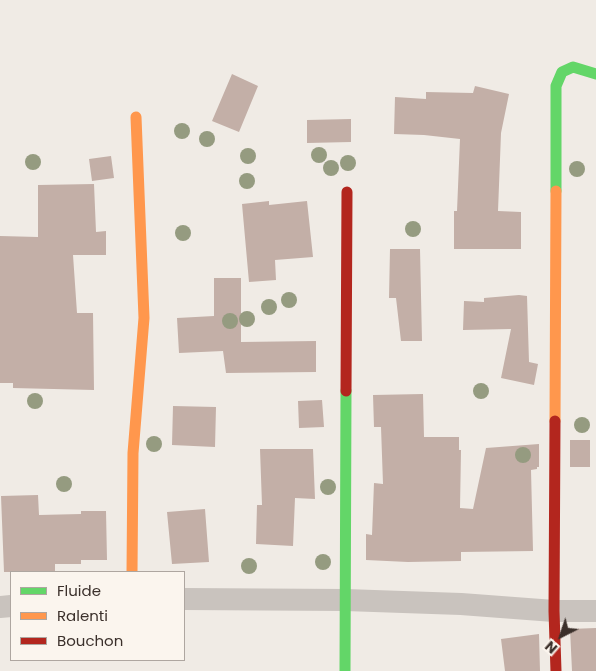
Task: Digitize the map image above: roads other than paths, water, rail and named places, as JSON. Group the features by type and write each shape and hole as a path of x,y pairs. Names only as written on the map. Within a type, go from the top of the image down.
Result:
{"street":[{"path":"556,671 554,611 556,86 562,72 574,68 596,74"},
{"path":"132,571 133,453 144,318 136,117"},
{"path":"346,671 347,192"},
{"path":"185,599 345,600 461,604 554,611 596,610"}]}
